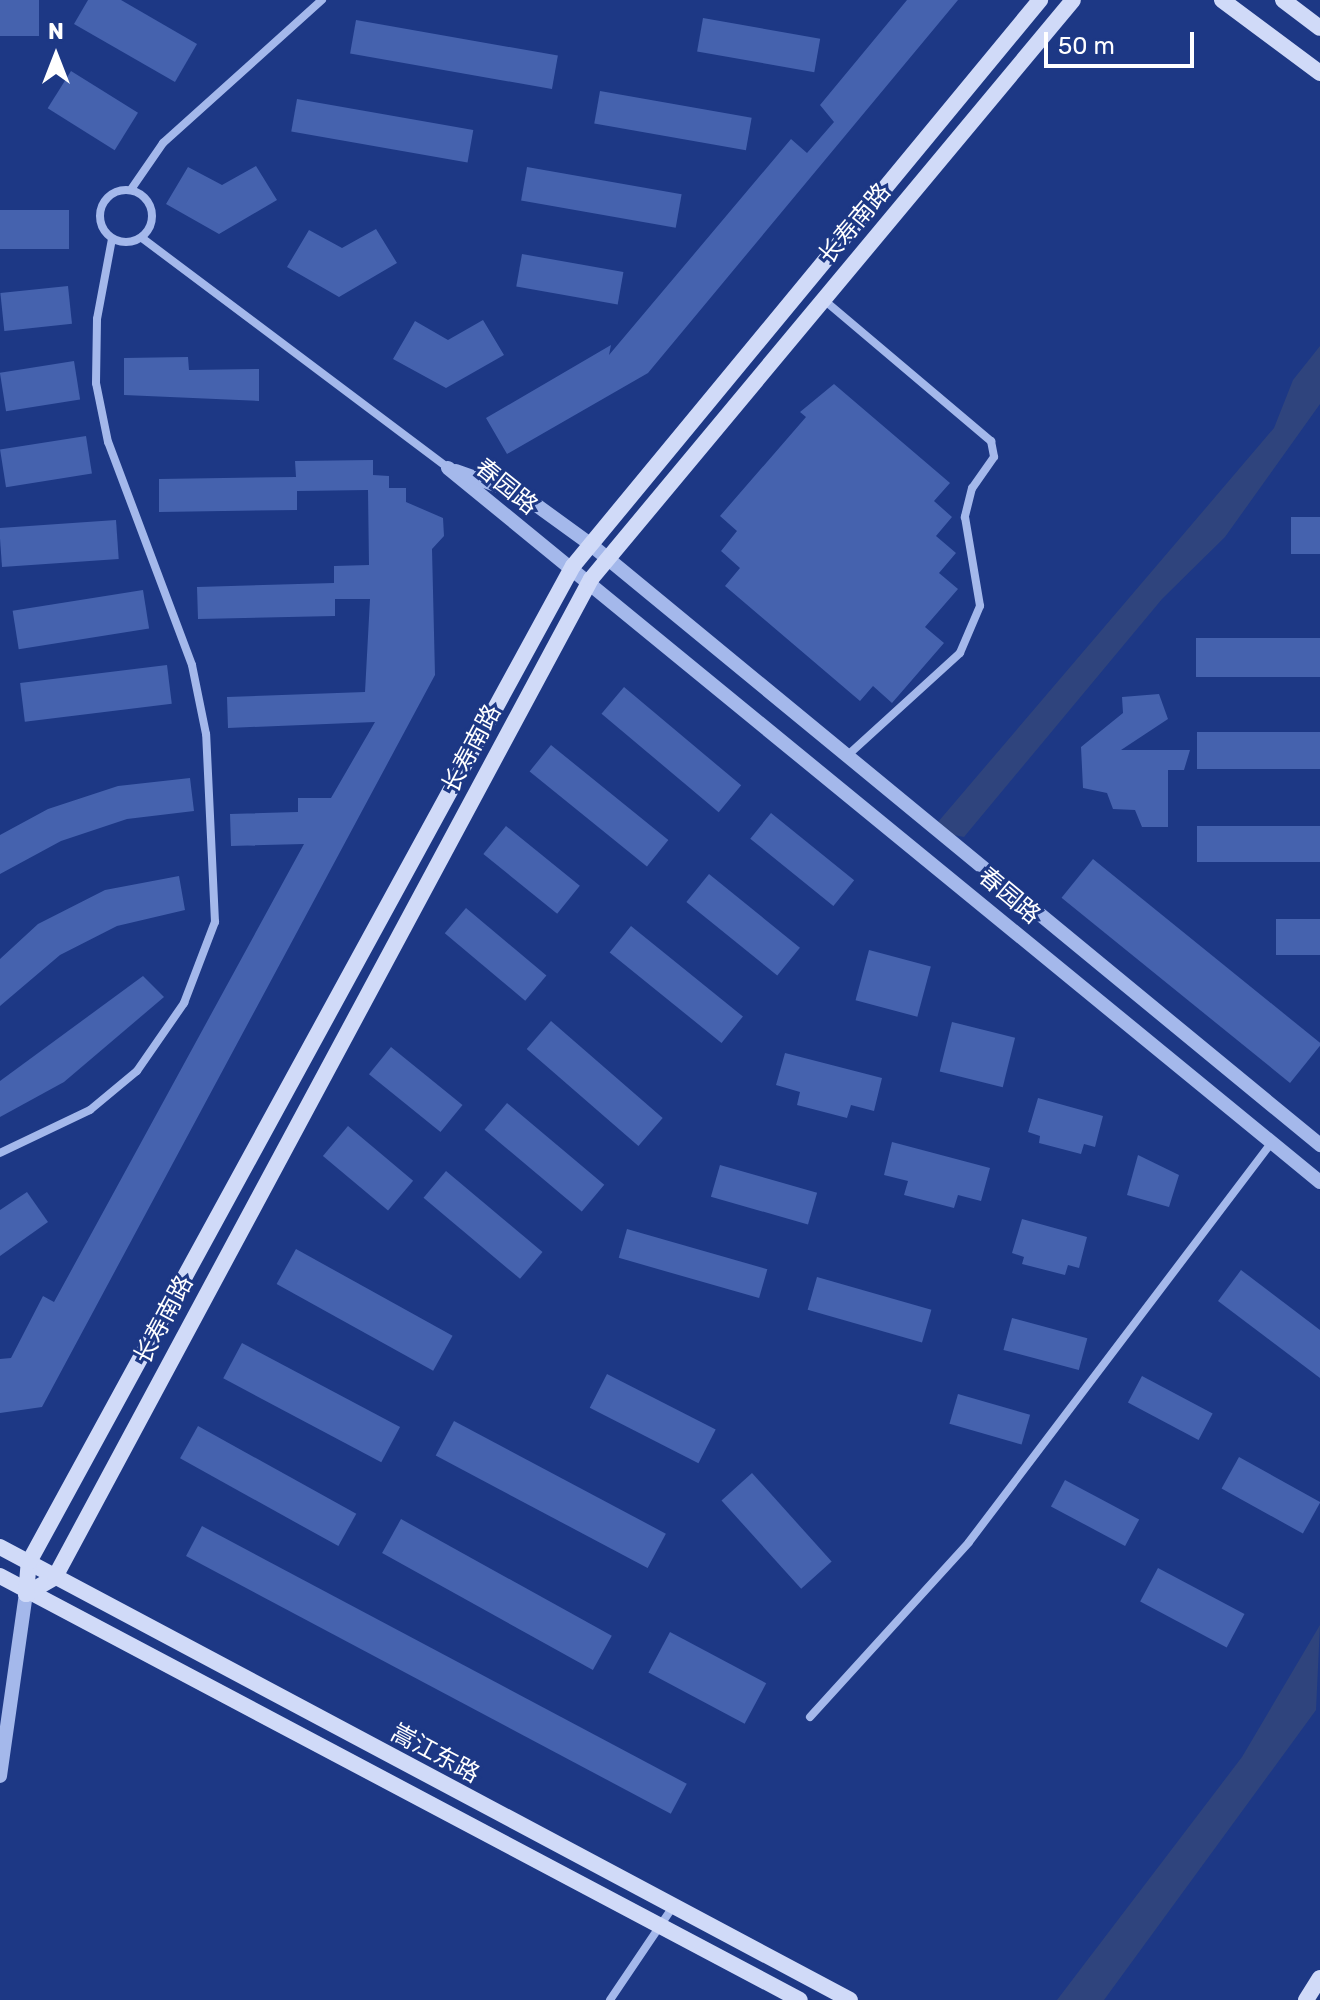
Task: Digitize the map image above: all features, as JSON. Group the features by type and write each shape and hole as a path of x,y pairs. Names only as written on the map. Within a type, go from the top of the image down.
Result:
{"main road":[{"name":"长寿南路","path":"26,1594 29,1562 573,566 1040,0"},
{"name":"长寿南路","path":"55,1577 591,579 1073,0"},
{"path":"1222,0 1320,73"},
{"path":"1283,0 1320,28"},
{"name":"嵩江东路","path":"0,1547 672,1908 850,2000"},
{"name":"嵩江东路","path":"0,1576 26,1594 800,2000"},
{"path":"26,1594 55,1577"},
{"path":"1306,2000 1320,1978"}],"street":[{"path":"0,1153 90,1110 137,1071 184,1003 215,922 206,734 192,665 108,442 96,383 97,319 112,239 98,216 107,196 132,188 163,143 322,0"},
{"path":"132,188 148,198 153,220 142,238"},
{"path":"112,239 142,238 448,468"},
{"path":"824,300 991,441 994,457 972,488 965,517 980,606 960,653 847,756"},
{"name":"春园路","path":"448,468 521,494 590,544 1320,1145"},
{"name":"春园路","path":"448,468 591,579 1320,1182"},
{"path":"810,1717 969,1542 1272,1142"},
{"name":"长寿南路","path":"0,1776 26,1594"},
{"path":"610,2000 672,1908"}],"water":[{"path":"1320,346 1320,404 1225,537 1162,599 964,837 949,834 938,822 1274,428 1293,380"},
{"path":"1320,1625 1316,1710 1104,2000 1057,2000 1242,1757"}],"building":[{"path":"0,0 39,0 39,36 0,36"},
{"path":"88,0 121,0 197,44 175,82 74,24"},
{"path":"907,0 958,0 648,373 507,454 486,418 611,345 609,355 791,139 807,153 834,122 820,105"},
{"path":"703,18 820,39 814,72 697,51"},
{"path":"356,20 558,56 552,89 350,53"},
{"path":"71,71 138,113 115,150 48,108"},
{"path":"600,91 752,118 746,150 594,123"},
{"path":"297,99 473,130 468,163 291,131"},
{"path":"256,166 277,200 219,234 166,204 188,167 222,185"},
{"path":"527,167 682,194 676,228 521,200"},
{"path":"0,210 69,210 69,249 0,249"},
{"path":"376,229 397,263 339,297 287,267 309,230 342,248"},
{"path":"522,254 623,272 618,304 516,286"},
{"path":"68,286 72,324 4,331 0,293"},
{"path":"483,320 504,355 446,388 393,359 415,321 448,340"},
{"path":"188,357 189,370 259,369 259,401 124,395 124,358"},
{"path":"74,361 80,400 6,411 0,373"},
{"path":"834,384 950,483 934,501 952,517 936,536 956,553 939,573 958,589 925,627 944,643 892,703 873,686 860,701 725,586 740,568 721,551 737,531 720,516 806,417 800,412"},
{"path":"86,436 92,474 6,487 0,450"},
{"path":"373,460 373,475 389,476 389,488 406,488 406,502 443,518 444,536 432,549 435,675 42,1407 0,1413 0,1359 11,1358 43,1296 54,1302 304,844 231,846 230,814 298,812 298,798 331,798 375,722 228,728 227,697 365,692 370,599 335,599 335,616 198,619 197,587 334,583 334,566 369,565 368,490 297,491 297,510 159,512 159,479 296,477 295,461"},
{"path":"1291,517 1320,517 1320,554 1291,554"},
{"path":"116,520 119,559 2,567 0,528"},
{"path":"143,590 149,629 19,649 13,611"},
{"path":"1196,638 1320,638 1320,677 1196,677"},
{"path":"167,665 172,704 25,722 20,683"},
{"path":"624,687 741,785 719,812 602,714"},
{"path":"1159,694 1168,719 1121,750 1190,750 1184,770 1168,770 1168,827 1142,827 1135,810 1113,809 1107,793 1083,788 1081,747 1123,713 1122,697"},
{"path":"1197,732 1320,732 1320,769 1197,769"},
{"path":"551,745 668,840 647,866 530,771"},
{"path":"190,778 194,811 127,819 61,841 0,874 0,835 48,809 118,786"},
{"path":"771,813 854,880 833,906 750,839"},
{"path":"506,826 580,886 557,914 483,854"},
{"path":"1197,826 1320,826 1320,862 1197,862"},
{"path":"1093,859 1320,1043 1290,1083 1062,898"},
{"path":"709,874 800,948 777,976 686,902"},
{"path":"179,876 185,910 117,926 60,955 0,1006 0,959 38,924 105,890"},
{"path":"466,908 546,975 525,1001 445,933"},
{"path":"1276,919 1320,919 1320,955 1276,955"},
{"path":"631,926 743,1017 722,1043 610,952"},
{"path":"869,950 931,967 917,1017 856,1000"},
{"path":"143,976 164,997 64,1082 0,1117 0,1081"},
{"path":"551,1021 663,1118 638,1146 527,1049"},
{"path":"952,1022 1015,1038 1003,1087 940,1071"},
{"path":"391,1047 462,1105 440,1132 369,1074"},
{"path":"785,1053 882,1078 874,1111 851,1105 847,1118 797,1105 800,1092 776,1085"},
{"path":"1038,1098 1103,1116 1095,1147 1084,1144 1081,1154 1039,1143 1040,1136 1028,1132"},
{"path":"507,1103 604,1185 582,1211 485,1130"},
{"path":"348,1126 413,1181 388,1211 323,1156"},
{"path":"892,1142 990,1168 981,1201 958,1195 954,1208 904,1195 908,1181 884,1175"},
{"path":"1138,1155 1179,1175 1169,1207 1127,1195"},
{"path":"720,1165 817,1193 808,1225 711,1197"},
{"path":"446,1171 543,1252 520,1279 424,1198"},
{"path":"27,1192 48,1222 0,1256 0,1210"},
{"path":"1022,1219 1087,1237 1079,1268 1068,1265 1065,1275 1022,1264 1024,1257 1012,1253"},
{"path":"627,1229 767,1269 759,1298 619,1258"},
{"path":"296,1249 453,1336 433,1371 277,1284"},
{"path":"1241,1270 1320,1330 1320,1378 1218,1301"},
{"path":"817,1277 931,1310 922,1342 808,1310"},
{"path":"1012,1318 1087,1338 1079,1370 1003,1350"},
{"path":"242,1343 400,1427 381,1462 223,1378"},
{"path":"607,1374 716,1429 698,1463 590,1408"},
{"path":"1142,1376 1213,1414 1199,1440 1128,1402"},
{"path":"958,1394 1030,1415 1022,1444 949,1424"},
{"path":"454,1421 666,1534 648,1568 436,1455"},
{"path":"198,1426 356,1514 338,1546 180,1458"},
{"path":"1239,1457 1320,1502 1303,1534 1222,1488"},
{"path":"752,1473 832,1561 801,1589 722,1500"},
{"path":"1065,1480 1139,1519 1125,1546 1051,1506"},
{"path":"401,1519 612,1636 593,1670 382,1553"},
{"path":"202,1526 687,1784 671,1814 186,1556"},
{"path":"1158,1568 1245,1614 1227,1648 1140,1602"},
{"path":"670,1632 766,1683 745,1724 648,1673"}]}
